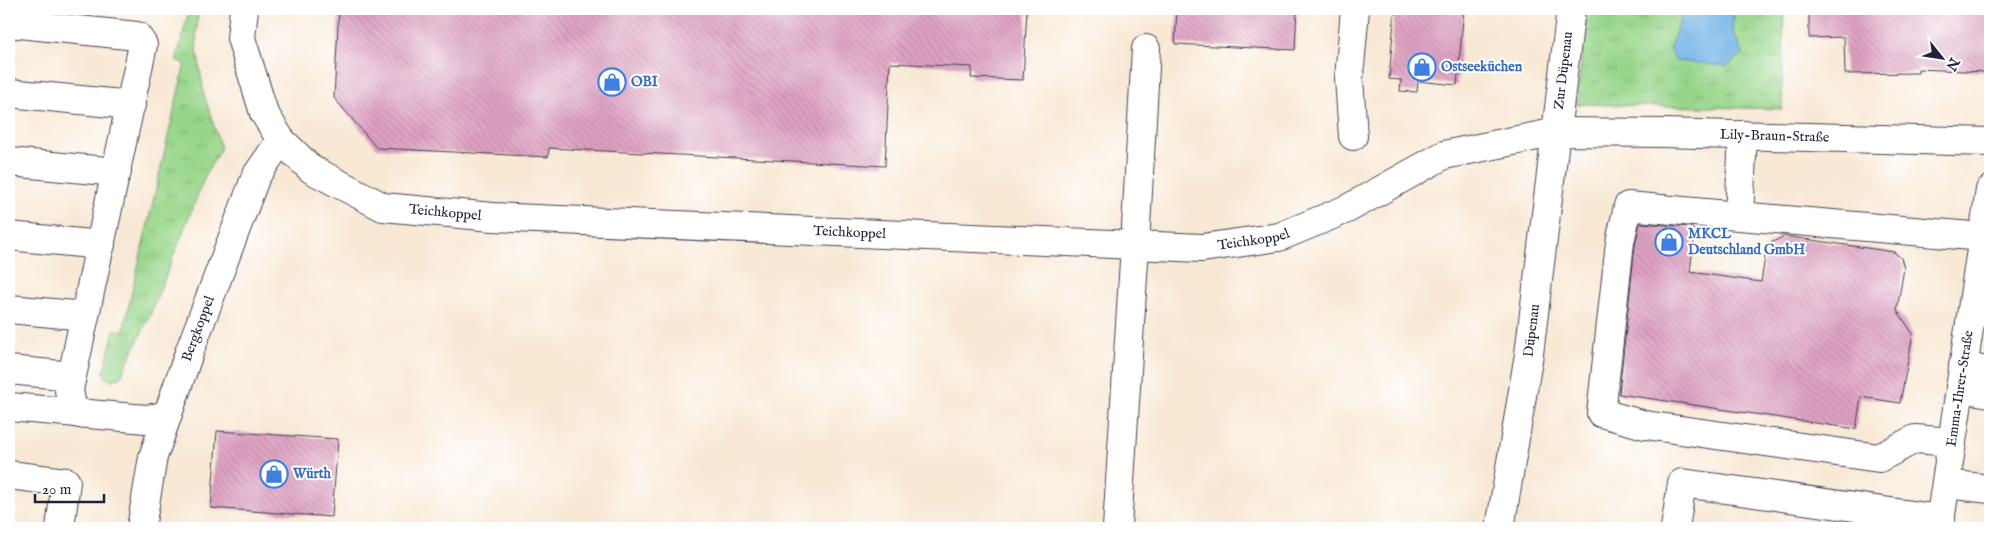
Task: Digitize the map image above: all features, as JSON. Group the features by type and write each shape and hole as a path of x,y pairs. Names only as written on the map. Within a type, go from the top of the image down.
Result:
{"street":[{"name":"Teichkoppel","path":"244,9 241,38 264,113 281,140 311,170 383,207 493,217 1202,248 1279,237 1347,209 1444,155 1557,132"},
{"path":"1353,136 1349,78 1355,9"},
{"name":"Zur Düpenau","path":"1557,132 1571,9"},
{"path":"9,23 137,36 141,40 143,50 69,390 72,406 79,414"},
{"path":"1116,528 1146,49"},
{"path":"9,93 131,105"},
{"name":"Lily-Braun-Straße","path":"1557,132 1990,142"},
{"name":"Düpenau","path":"1500,528 1529,354 1557,132"},
{"path":"1739,216 1743,135"},
{"name":"Bergkoppel","path":"141,528 152,457 190,350 256,176 281,140"},
{"path":"9,162 116,172"},
{"name":"Emma-Ihrer-Straße","path":"1940,523 1961,377 1984,253 1990,190"},
{"path":"1952,442 1915,439 1879,458 1645,425 1601,413 1620,242 1628,206 1739,216 1984,253"},
{"path":"9,236 101,244"},
{"path":"9,309 85,316"},
{"path":"9,370 72,376"},
{"path":"1961,377 1990,372"},
{"path":"1961,377 1990,393"},
{"path":"9,407 146,419 168,413"},
{"path":"9,475 66,482 60,528"},
{"path":"1675,528 1682,484 1940,523"},
{"path":"1946,484 1990,489"}],"green space":[{"path":"195,9 198,13 196,44 204,94 221,148 206,174 150,315 120,378 111,380 105,377 104,371 114,330 123,331 185,63 176,61 188,14 191,10"},
{"path":"1587,9 1682,9 1679,25 1669,50 1743,54 1732,29 1734,9 1784,9 1782,109 1576,104"}],"water":[{"path":"1682,9 1734,9 1732,29 1743,54 1727,66 1676,61 1669,50 1679,25"}],"building":[{"name":"OBI","path":"339,9 1027,9 1023,80 971,78 972,67 890,63 885,166 549,148 548,157 377,148 334,98"},
{"path":"1177,9 1297,9 1295,50 1175,44"},
{"path":"1395,9 1464,9 1457,85 1418,81 1417,92 1400,91 1401,80 1389,79"},
{"path":"1809,9 1989,9 1986,72 1918,69 1918,73 1845,74 1844,37 1809,38"},
{"path":"1640,223 1691,227 1695,231 1690,272 1761,282 1767,245 1784,236 1894,252 1901,258 1904,268 1897,310 1913,334 1900,403 1861,397 1856,429 1619,394 1635,245"},
{"name":"Würth","path":"217,431 338,439 332,517 211,508"}],"place":[{"name":"Ostseeküchen","path":"1422,67"},
{"name":"OBI","path":"612,82"},
{"name":"MKCL Deutschland GmbH","path":"1669,242"},
{"name":"Würth","path":"274,474"}]}
